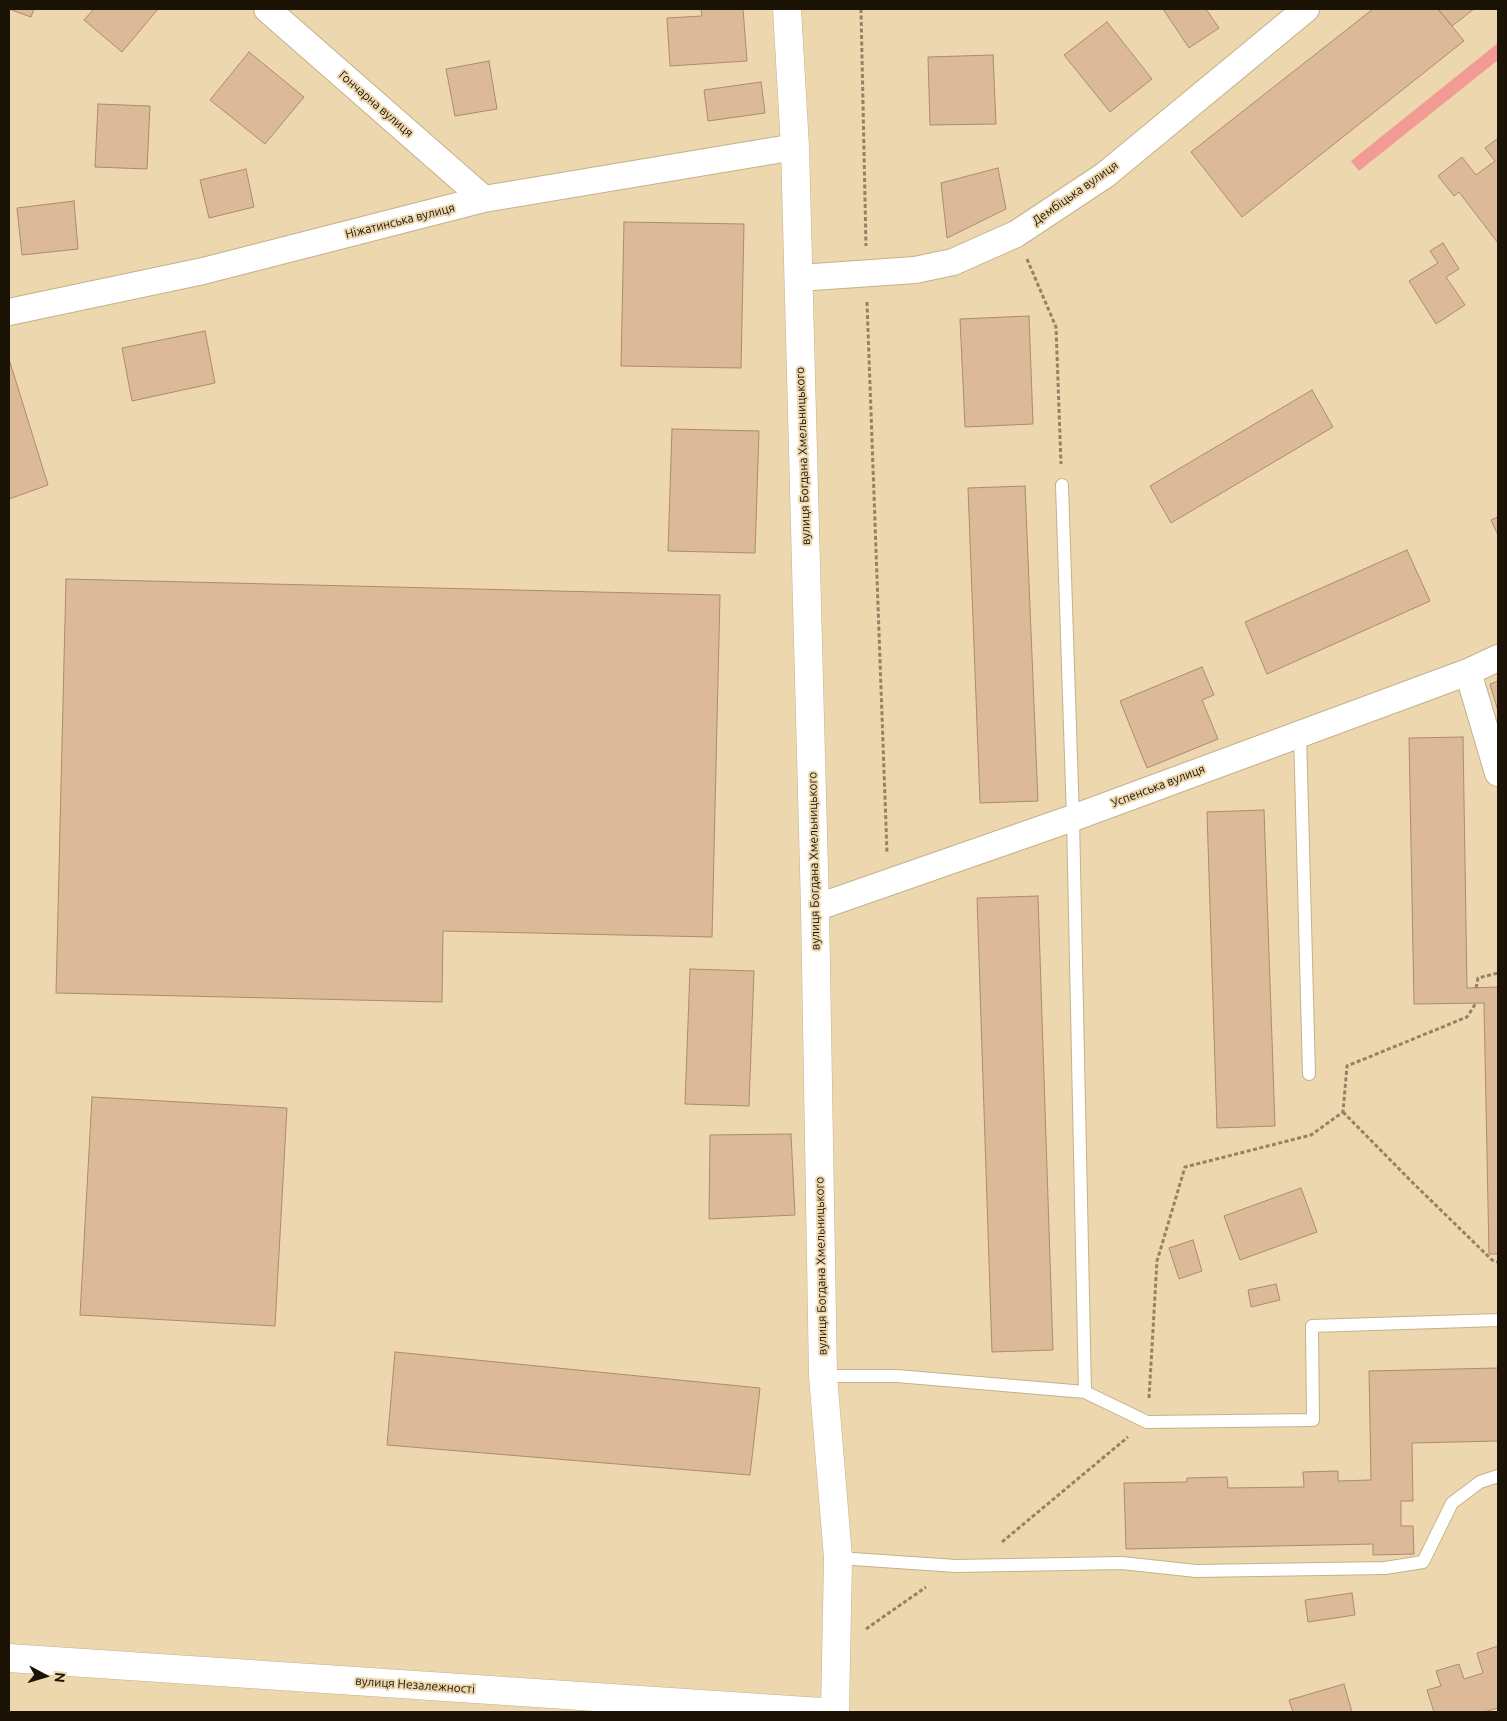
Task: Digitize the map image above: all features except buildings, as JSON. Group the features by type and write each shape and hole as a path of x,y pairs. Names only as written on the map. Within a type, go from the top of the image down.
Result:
{"street":[{"name":"Гончарна вулиця","path":"267,9 484,199"},
{"name":"вулиця Богдана Хмельницького","path":"787,9 795,147 799,278 815,908 823,1376 838,1558 835,1712"},
{"name":"Дембіцька вулиця","path":"799,278 915,270 953,262 1016,234 1104,176 1306,9"},
{"name":"Ніжатинська вулиця","path":"9,312 203,271 484,199 795,147"},
{"name":"Успенська вулиця","path":"815,908 1073,818 1468,672 1498,658"},
{"path":"1468,672 1498,773"},
{"name":"вулиця Незалежності","path":"9,1658 821,1712"}],"lane":[{"path":"1062,485 1073,818 1085,1392"},
{"path":"1300,733 1309,1074"},
{"path":"823,1376 897,1376 1085,1392 1147,1422 1313,1420 1312,1326 1498,1320"},
{"path":"838,1558 956,1566 1122,1562 1196,1571 1385,1568 1423,1562 1452,1503 1480,1482 1498,1476"}],"path":[{"path":"860,9 866,274 888,884"},
{"path":"1016,234 1056,327 1062,485"},
{"path":"1476,988 1478,978 1498,973"},
{"path":"996,1545 1004,1541 1147,1422 1158,1262 1185,1167 1311,1135 1343,1112 1347,1066 1467,1017 1476,1003"},
{"path":"1343,1112 1492,1260 1498,1262"},
{"path":"836,1650 956,1566"}],"shaded area":[{"path":"1498,43 1498,60 1359,171 1351,161"}]}
